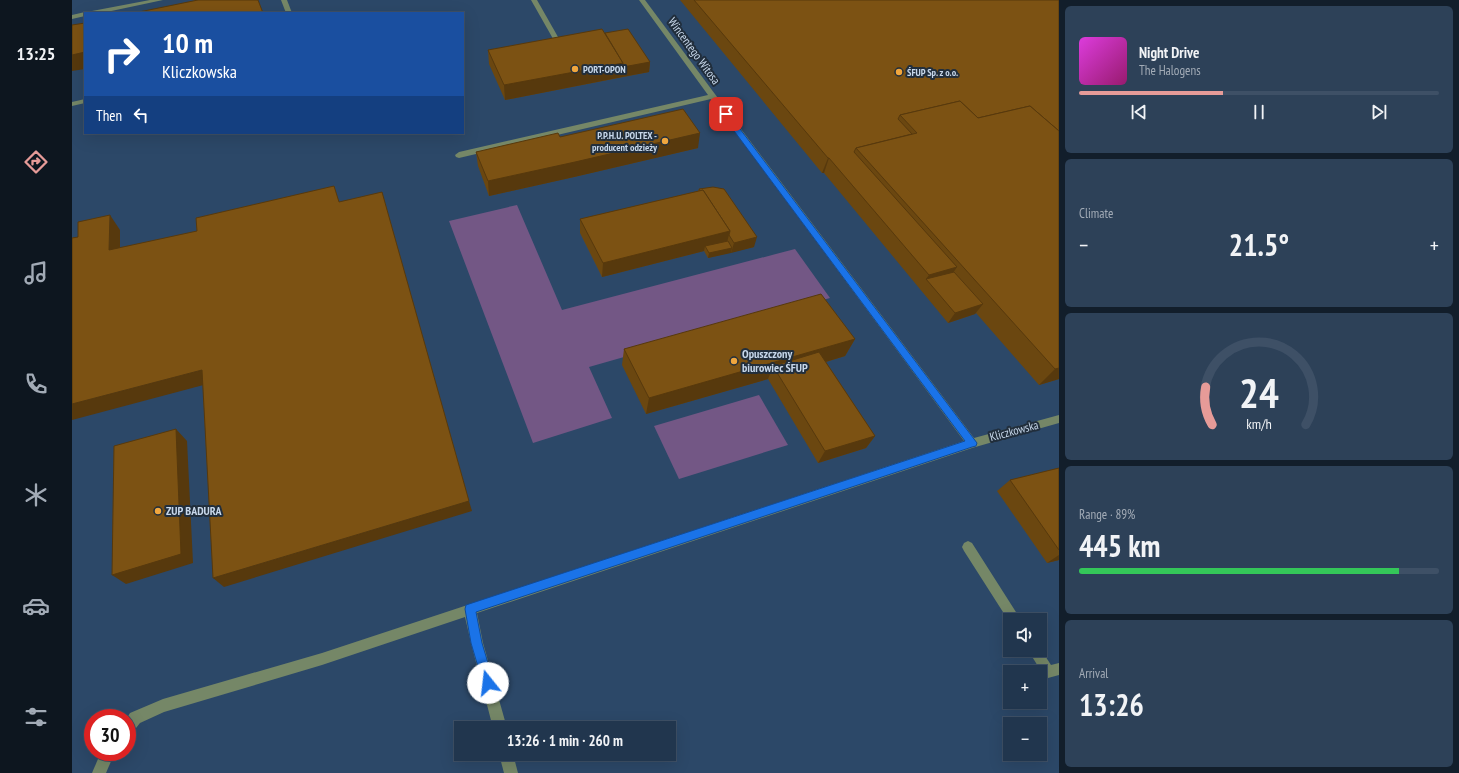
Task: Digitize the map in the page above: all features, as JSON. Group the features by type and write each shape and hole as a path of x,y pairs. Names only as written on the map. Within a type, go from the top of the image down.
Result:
{"street":[{"path":"97,12 160,0"},
{"path":"284,0 288,12"},
{"path":"534,0 559,44"},
{"name":"Wincentego Witosa","path":"642,0 972,443"},
{"path":"72,17 84,14"},
{"path":"459,154 713,96"},
{"path":"72,104 84,101"},
{"name":"Kliczkowska","path":"136,718 163,706 322,659 972,443 1059,419"},
{"path":"968,547 1010,613"},
{"path":"470,609 477,643 498,721"},
{"path":"1038,657 1048,672 1059,669"},
{"path":"98,773 104,761"},
{"path":"508,761 511,773"}],"shaded area":[{"path":"517,205 562,310 795,249 830,298 589,367 612,418 533,443 449,221"},
{"path":"759,395 788,445 679,479 654,426"}],"building":[{"path":"198,0 258,0 263,12 139,12"},
{"name":"ŚFUP Sp. z o.o.","path":"694,0 1059,0 1059,131 1030,106 978,118 960,101 900,115 898,119 912,134 856,148 854,152 957,267 929,275"},
{"path":"84,23 84,52 72,55 72,25"},
{"path":"602,29 623,63 504,85 488,50"},
{"path":"628,29 650,62 623,67 623,63 605,33"},
{"path":"960,101 978,118 1030,106 1059,131 1059,368 1055,369 856,148 917,133 900,115"},
{"path":"683,109 700,133 488,181 476,152 558,133 560,137"},
{"path":"334,186 339,202 382,192 469,501 213,578 202,370 72,404 72,238 78,237 78,222 110,215 109,250 197,231 196,218"},
{"path":"713,187 724,189 757,237 734,243 729,235 730,231 703,190 700,191 699,189"},
{"path":"703,190 730,231 603,263 580,219"},
{"path":"728,241 732,248 709,253 705,246"},
{"path":"954,272 983,304 955,313 926,279"},
{"name":"Opuszczony biurowiec ŚFUP","path":"821,294 855,339 649,398 624,349"},
{"path":"819,352 875,436 825,451 773,366"},
{"name":"ZUP BADURA","path":"176,429 181,554 112,575 114,446"},
{"path":"1059,468 1059,550 1010,480"}],"place":[{"name":"PORT-OPON","path":"575,69"},
{"name":"ŚFUP Sp. z o.o.","path":"899,72"},
{"name":"P.P.H.U. POLTEX - producent odzieży","path":"665,141"},
{"name":"Opuszczony biurowiec ŚFUP","path":"734,361"},
{"name":"ZUP BADURA","path":"158,511"}],"route":[{"path":"488,683 477,643 470,609 972,443 726,114"}]}
